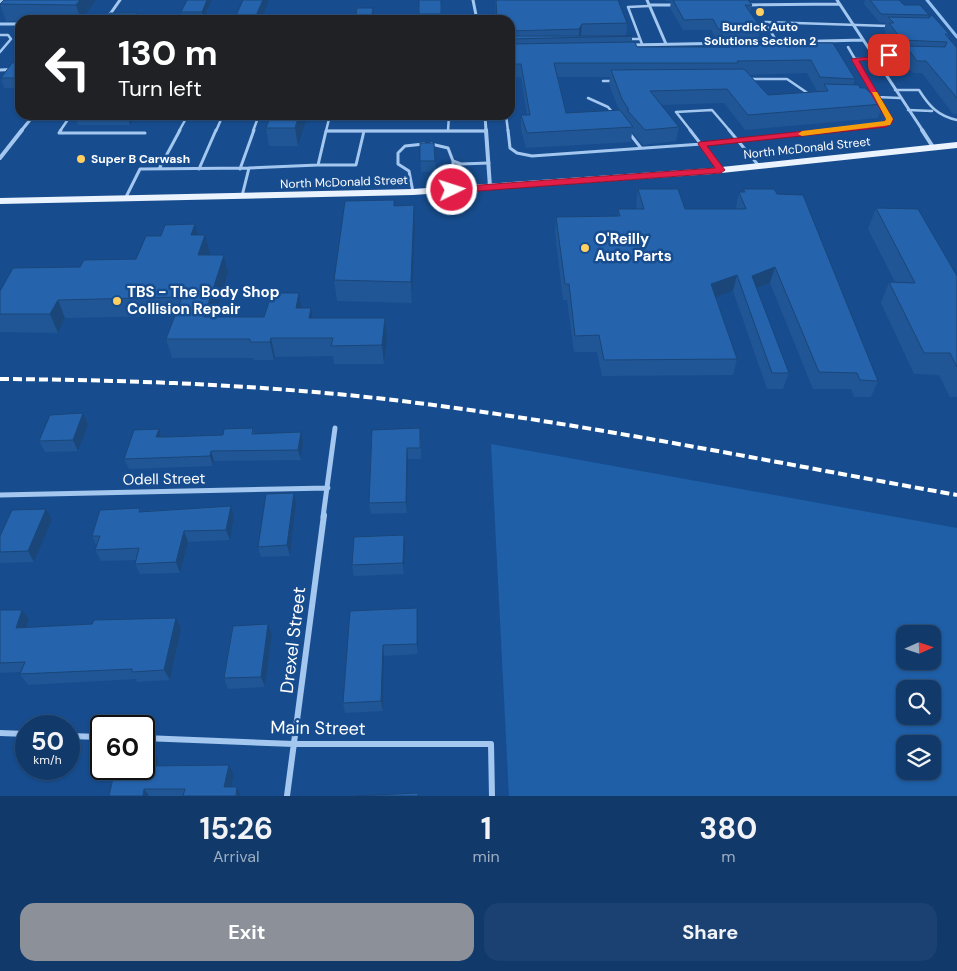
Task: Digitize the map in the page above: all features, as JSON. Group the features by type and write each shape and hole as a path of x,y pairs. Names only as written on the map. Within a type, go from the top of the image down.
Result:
{"main road":[{"name":"North McDonald Street","path":"0,202 241,198 452,190 721,170 957,145"}],"street":[{"path":"110,15 120,0"},
{"path":"473,0 476,15"},
{"path":"647,0 666,44"},
{"path":"837,0 933,147"},
{"path":"734,5 839,4"},
{"path":"649,6 678,5"},
{"path":"0,24 15,24"},
{"path":"772,42 863,40"},
{"path":"626,45 738,43"},
{"path":"0,70 15,69"},
{"path":"0,158 30,120"},
{"path":"485,120 490,187"},
{"name":"Drexel Street","path":"287,796 336,428"},
{"name":"Odell Street","path":"0,495 328,488"},
{"path":"0,733 15,734"},
{"name":"Main Street","path":"155,738 294,744 491,744 492,796"}],"lane":[{"path":"642,44 628,7 649,6"},
{"path":"778,42 765,22 889,26"},
{"path":"0,35 8,35 11,39 0,52"},
{"path":"624,39 640,39"},
{"path":"507,120 510,148 520,155 532,156 702,144 884,125 890,122 848,47"},
{"path":"855,59 911,55"},
{"path":"747,78 786,79 808,94 818,95"},
{"path":"603,81 622,81"},
{"path":"894,90 919,90 932,111"},
{"path":"867,97 900,98"},
{"path":"588,98 608,107 614,114"},
{"path":"721,170 676,112 712,110 759,166"},
{"path":"908,110 932,111 946,118 957,120"},
{"path":"68,120 59,133 145,133"},
{"path":"159,169 185,120"},
{"path":"199,169 221,120"},
{"path":"240,168 258,120"},
{"path":"318,165 329,120"},
{"path":"448,131 449,120"},
{"path":"625,128 641,148"},
{"path":"326,131 486,131"},
{"path":"125,200 140,169 356,165 364,131"},
{"path":"413,192 409,171 398,164 398,153 405,146 438,144 448,148 453,161 452,190"},
{"path":"453,161 461,164 488,163"},
{"path":"241,198 249,168"}],"shaded area":[{"path":"491,444 957,528 957,796 509,796"}],"building":[{"path":"4,0 80,0 76,5 0,4"},
{"path":"187,0 207,0 202,12 181,12"},
{"path":"243,0 263,0 256,15 236,15"},
{"path":"419,0 441,0 441,14 419,14"},
{"path":"496,0 618,0 627,23 582,24 579,29 515,31 515,15 497,15"},
{"path":"673,0 748,0 752,5 745,5 761,28 718,29 713,19 684,20"},
{"path":"870,0 899,0 904,5 920,5 929,15 881,14"},
{"path":"357,8 373,8 372,15 356,15"},
{"path":"110,13 137,13 135,15 109,15"},
{"path":"932,15 949,34 945,34 957,48 957,98 926,61 917,61 906,46 945,47 947,42 902,40 889,23 894,23 888,17 929,18"},
{"path":"515,36 632,36 515,39"},
{"path":"727,41 833,43 855,79 820,77 811,60 737,61 738,63 554,63 566,113 620,110 633,127 527,133 521,115 530,115 521,64 515,64 515,44 635,42 637,47 730,47"},
{"path":"12,63 15,63 15,78 1,78"},
{"path":"744,69 768,95 828,91 824,84 859,85 860,88 865,88 883,104 748,115 727,89 650,91 679,127 645,130 627,110 629,110 622,99 611,70"},
{"path":"269,120 297,120 295,128 266,128"},
{"path":"420,143 434,143 435,161 420,161"},
{"path":"638,189 678,189 685,209 746,209 739,192 745,192 743,189 774,189 777,194 803,195 878,381 860,380 857,373 819,372 775,267 752,276 789,373 772,373 737,275 711,284 737,359 604,360 599,335 575,336 569,284 565,284 556,217 620,216 618,209 644,209"},
{"path":"394,200 394,206 414,205 411,282 334,280 345,201"},
{"path":"876,208 918,209 957,276 957,367 950,353 924,353 889,282 915,283"},
{"path":"195,224 191,235 205,235 198,255 224,255 204,317 264,317 272,293 299,293 296,308 311,308 309,318 385,318 382,345 331,346 333,338 271,338 270,342 250,342 250,339 166,339 182,297 58,300 50,314 0,314 0,291 13,268 80,267 84,260 136,259 146,236 161,236 165,225"},
{"path":"83,413 73,440 39,441 50,415"},
{"path":"253,428 252,434 301,432 298,450 211,451 210,456 124,459 134,430 159,429 156,437 167,437 223,435 224,429"},
{"path":"420,428 420,448 407,448 406,502 369,503 372,430"},
{"path":"294,493 287,545 258,547 266,494"},
{"path":"231,506 226,530 184,531 176,562 135,564 139,548 95,550 100,536 92,536 100,510 140,508 139,512"},
{"path":"46,509 28,551 0,552 0,536 12,510"},
{"path":"404,535 403,563 352,565 354,537"},
{"path":"417,608 417,644 383,645 381,701 343,703 350,611"},
{"path":"0,610 22,610 16,628 92,624 94,620 176,618 164,670 132,672 132,669 20,674 25,662 0,663"},
{"path":"268,624 261,677 224,678 233,626"},
{"path":"229,765 224,787 237,787 236,796 183,796 185,789 144,789 143,796 109,796 113,780 155,780 155,766"},
{"path":"418,793 418,796 354,796"}],"waterway":[{"path":"927,0 957,37"}],"railway":[{"path":"0,379 201,384 302,391 402,401 611,432 957,495"}],"slow traffic":[{"path":"802,134 877,126 890,122 875,94"}],"place":[{"name":"Burdick Auto Solutions Section 2","path":"760,12"},
{"name":"Super B Carwash","path":"81,159"},
{"name":"O'Reilly Auto Parts","path":"585,248"},
{"name":"TBS - The Body Shop Collision Repair","path":"117,301"}],"route":[{"path":"452,190 721,170 702,144 884,125 890,122 889,119 855,59 874,59 872,55 889,55"}]}
